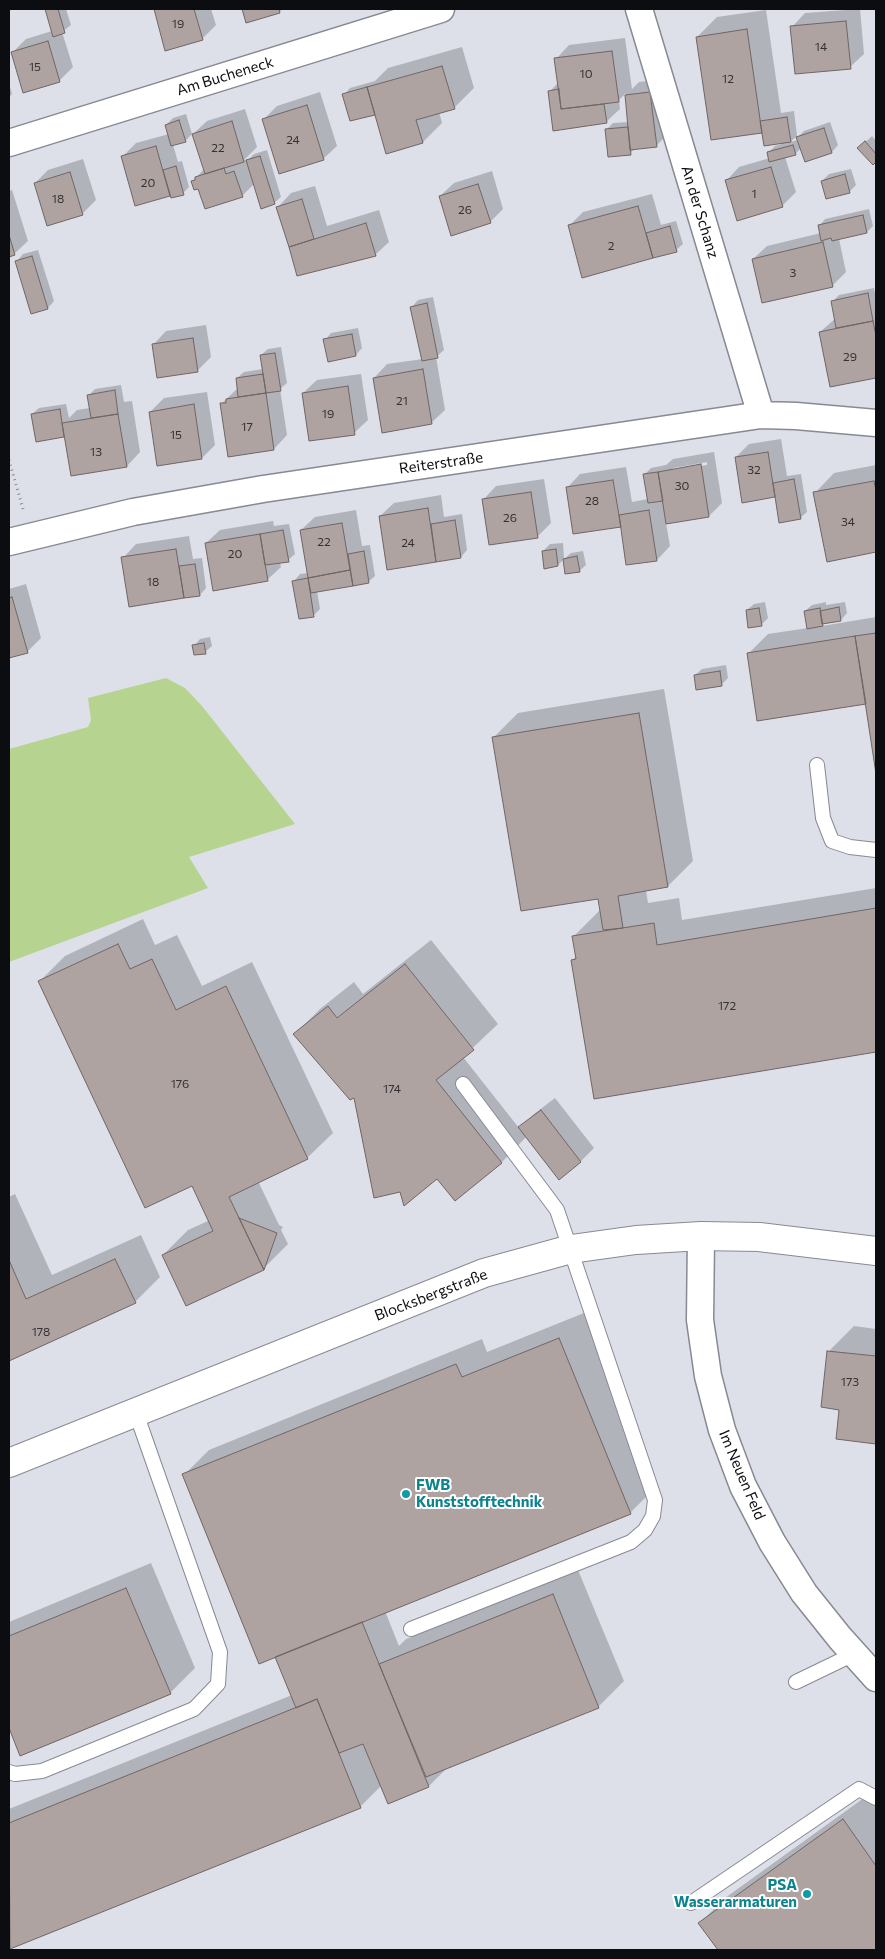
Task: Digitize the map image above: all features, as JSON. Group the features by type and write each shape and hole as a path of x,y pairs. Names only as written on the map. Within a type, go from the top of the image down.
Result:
{"main road":[{"name":"Blocksbergstraße","path":"9,1463 484,1273 571,1249 636,1240 701,1236 760,1237 876,1250"}],"street":[{"name":"Am Bucheneck","path":"9,143 441,9"},
{"name":"An der Schanz","path":"638,9 761,415"},
{"name":"Reiterstraße","path":"19,539 133,512 263,489 761,415 876,423"},
{"name":"Im Neuen Feld","path":"701,1236 700,1320 708,1376 722,1430 743,1486 772,1542 804,1593 876,1678"}],"lane":[{"path":"817,765 822,818 832,841 850,847 876,850"},
{"path":"411,1629 631,1542 645,1530 652,1516 655,1500 557,1210 463,1084"},
{"path":"9,1772 15,1774 42,1771 194,1709 218,1684 220,1652 136,1413"},
{"path":"796,1682 854,1654"},
{"path":"691,1903 859,1790 876,1798"}],"path":[{"path":"9,460 19,539"}],"green space":[{"path":"166,678 185,688 202,706 295,824 189,857 208,888 9,962 9,749 88,727 91,720 88,698"}],"building":[{"path":"45,9 58,9 65,33 53,37"},
{"path":"154,9 194,9 203,40 165,51"},
{"path":"242,9 279,9 280,13 246,23"},
{"path":"846,21 851,69 795,74 790,26"},
{"path":"747,29 762,133 711,140 696,37"},
{"path":"48,41 60,82 23,93 11,52"},
{"path":"612,51 619,102 561,109 554,58"},
{"path":"442,66 455,109 416,120 423,143 386,154 367,87"},
{"path":"367,87 375,115 350,121 342,94"},
{"path":"559,89 561,109 604,104 607,123 553,131 548,91"},
{"path":"650,92 657,147 630,150 625,95"},
{"path":"307,105 324,160 279,174 262,119"},
{"path":"787,117 791,142 764,146 760,121"},
{"path":"179,120 186,142 171,146 165,125"},
{"path":"232,121 244,162 205,174 192,134"},
{"path":"628,127 631,155 608,157 605,129"},
{"path":"824,128 832,153 805,162 796,137"},
{"path":"865,141 876,154 876,162 873,165 857,148"},
{"path":"793,145 796,155 769,162 767,152"},
{"path":"156,146 170,196 135,206 121,156"},
{"path":"260,156 275,204 261,209 246,160"},
{"path":"176,166 184,195 171,198 163,170"},
{"path":"771,167 783,207 737,221 725,180"},
{"path":"224,168 226,174 234,171 243,197 205,209 198,189 194,190 191,181 195,180 195,177"},
{"path":"70,172 83,215 47,226 34,183"},
{"path":"845,174 850,193 826,199 821,181"},
{"path":"478,184 491,223 451,236 439,196"},
{"path":"302,199 314,239 289,247 276,207"},
{"path":"638,206 653,258 582,278 568,225"},
{"path":"863,215 867,233 832,241 831,238 821,241 818,225"},
{"path":"366,223 376,256 297,276 289,247"},
{"path":"670,226 677,252 653,258 646,233"},
{"path":"9,235 15,255 9,257"},
{"path":"823,242 833,287 762,303 752,259"},
{"path":"32,256 48,309 31,314 15,261"},
{"path":"868,293 873,321 836,328 831,301"},
{"path":"427,303 438,358 422,361 410,307"},
{"path":"873,321 876,336 876,378 830,387 819,332"},
{"path":"352,334 356,356 328,362 323,339"},
{"path":"193,338 198,372 157,378 152,344"},
{"path":"275,353 281,391 266,393 260,355"},
{"path":"423,369 432,424 382,433 373,378"},
{"path":"263,374 266,393 238,397 236,378"},
{"path":"348,386 355,435 309,441 302,393"},
{"path":"115,390 118,414 91,418 87,395"},
{"path":"266,393 274,450 228,457 220,403 226,403 226,399"},
{"path":"194,404 202,459 157,466 149,412"},
{"path":"60,409 64,437 36,442 31,414"},
{"path":"118,414 127,467 71,476 62,423"},
{"path":"768,452 775,497 742,503 735,457"},
{"path":"701,464 709,517 666,524 658,472"},
{"path":"658,472 663,501 648,503 643,474"},
{"path":"794,479 801,519 779,523 773,483"},
{"path":"613,480 621,527 573,534 566,487"},
{"path":"874,481 876,490 876,552 827,562 813,492"},
{"path":"531,492 538,538 489,545 482,499"},
{"path":"428,508 436,562 387,570 379,516"},
{"path":"649,510 657,561 626,565 619,515"},
{"path":"455,520 461,558 436,562 431,524"},
{"path":"342,523 350,570 308,578 300,530"},
{"path":"283,530 289,562 265,565 260,534"},
{"path":"260,534 268,581 213,591 205,543"},
{"path":"176,549 184,598 129,607 121,557"},
{"path":"556,549 558,566 544,569 542,551"},
{"path":"364,551 369,583 353,586 348,554"},
{"path":"577,556 580,572 565,574 563,559"},
{"path":"195,564 200,596 184,598 179,566"},
{"path":"350,570 353,586 311,593 308,578"},
{"path":"308,578 314,617 299,619 292,581"},
{"path":"12,597 28,653 9,658 9,598"},
{"path":"839,607 841,621 822,624 820,611"},
{"path":"759,608 762,626 748,628 746,610"},
{"path":"820,608 823,626 807,629 804,611"},
{"path":"876,633 876,774 855,636"},
{"path":"855,636 866,704 757,721 747,653"},
{"path":"204,643 206,654 194,655 192,645"},
{"path":"720,671 722,686 696,690 694,675"},
{"path":"639,713 668,887 618,896 623,928 603,930 598,899 521,911 492,737"},
{"path":"876,908 876,1052 594,1099 571,960 576,959 572,936 654,923 657,945"},
{"path":"118,944 130,969 152,959 176,1010 226,986 308,1159 229,1197 264,1270 186,1306 162,1255 213,1231 192,1186 145,1208 38,981"},
{"path":"405,964 474,1050 436,1080 502,1163 455,1201 437,1179 404,1206 400,1192 374,1198 354,1098 350,1100 293,1034 328,1006 337,1018"},
{"path":"541,1110 581,1162 559,1180 518,1127"},
{"path":"239,1218 277,1233 264,1270"},
{"path":"115,1259 136,1303 9,1361 9,1260 26,1299"},
{"name":"FWB Kunststofftechnik","path":"559,1338 631,1514 259,1664 182,1474 456,1364 462,1377"},
{"path":"827,1351 876,1356 876,1444 836,1439 839,1410 821,1407"},
{"path":"126,1588 171,1694 20,1756 9,1728 9,1636"},
{"path":"553,1594 599,1708 426,1777 379,1664"},
{"path":"362,1622 429,1787 388,1804 363,1744 339,1753 317,1699 296,1708 275,1657"},
{"path":"317,1699 361,1808 10,1949 9,1823"},
{"name":"PSA Wasserarmaturen","path":"843,1819 876,1866 876,1950 718,1950 698,1923"}],"place":[{"name":"FWB Kunststofftechnik","path":"406,1494"},
{"name":"PSA Wasserarmaturen","path":"807,1894"}]}
